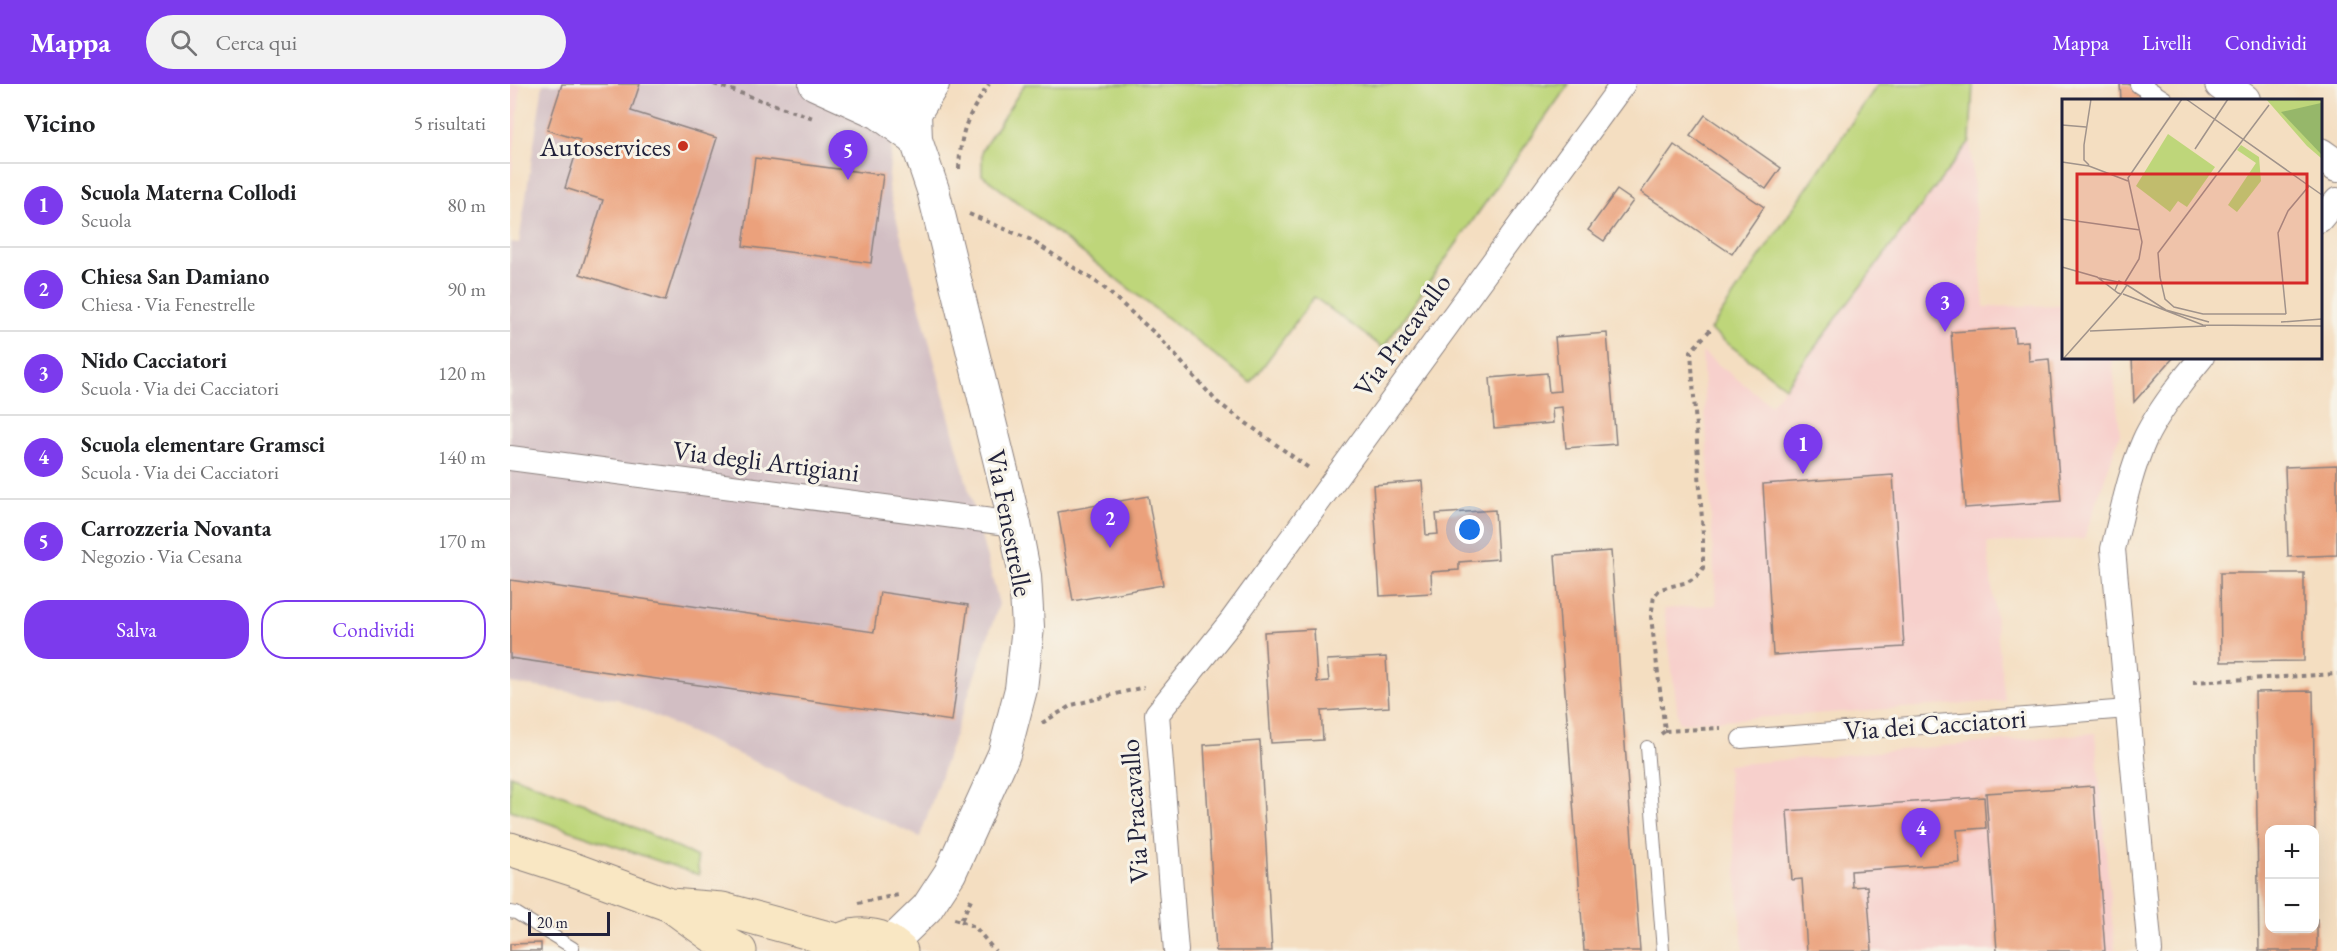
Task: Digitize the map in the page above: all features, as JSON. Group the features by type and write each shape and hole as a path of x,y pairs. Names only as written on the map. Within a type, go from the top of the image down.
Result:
{"main road":[{"path":"510,849 670,905 722,909 833,946 863,934 878,936 897,947"},
{"path":"670,905 711,935 740,951"}],"street":[{"name":"Via Pracavallo","path":"1176,951 1156,714 1230,622 1623,84"},
{"path":"2139,84 2162,99"},
{"path":"2221,84 2243,99"},
{"path":"821,86 888,95 923,107"},
{"path":"821,86 879,112 923,107"},
{"name":"Via Fenestrelle","path":"897,947 950,873 1004,754 1021,689 1028,627 1025,576 1015,524 933,190 923,107"},
{"path":"2322,155 2337,166"},
{"path":"2150,951 2113,549 2128,488 2145,440 2186,376 2201,358"},
{"name":"Via degli Artigiani","path":"510,458 1015,524"},
{"name":"Via dei Cacciatori","path":"1741,739 2128,709"}],"lane":[{"path":"1647,747 1663,951"},
{"path":"510,912 516,913 573,948"}],"path":[{"path":"714,84 820,120"},
{"path":"959,173 960,142 967,118 989,84"},
{"path":"969,223 966,213 1029,239 1101,285 1160,337 1217,402 1318,475"},
{"path":"1647,747 1665,731 1652,630 1654,596 1660,589 1688,582 1698,575 1702,568 1691,351 1710,330"},
{"path":"2193,682 2337,674"},
{"path":"1041,723 1072,705 1187,676"},
{"path":"1039,733 1044,713"},
{"path":"896,894 904,887"},
{"path":"961,921 974,893"},
{"path":"927,908 975,927 995,951"}],"shaded area":[{"path":"510,84 521,84 510,190"},
{"path":"543,84 913,84 894,118 888,187 999,604 920,837 617,699 510,683 510,242 519,243"},
{"path":"1970,141 1984,307 2062,305 2062,358 2112,358 2120,434 2084,539 1987,543 2005,701 1679,723 1664,609 1716,605 1702,352 1771,405"},
{"path":"2095,733 2115,951 1734,951 1743,950 1727,765"}],"green space":[{"path":"1025,84 1569,84 1383,348 1314,297 1251,383 982,175 982,150"},
{"path":"1878,84 1973,84 1970,141 1785,387 1710,330"},
{"path":"510,775 584,803 697,857 699,875 510,810"}],"building":[{"path":"562,84 640,84 631,111 717,138 665,301 580,274 603,200 565,188 580,140 547,130"},
{"path":"2120,84 2128,84 2149,99 2121,99"},
{"path":"1705,115 1781,168 1766,189 1690,136"},
{"path":"1674,145 1764,207 1732,254 1641,192"},
{"path":"755,158 883,175 871,263 743,246"},
{"path":"1617,190 1633,201 1604,241 1588,230"},
{"path":"2014,328 2015,342 2028,341 2029,361 2049,359 2061,501 1965,508 1951,332"},
{"path":"1607,333 1616,444 1566,448 1562,407 1552,408 1553,423 1494,428 1490,378 1547,373 1549,392 1560,391 1555,337"},
{"path":"2132,358 2173,358 2134,402"},
{"path":"2337,465 2337,555 2288,557 2285,467"},
{"path":"1893,475 1904,647 1773,655 1763,484"},
{"path":"1422,481 1426,535 1438,534 1436,514 1495,510 1498,559 1459,562 1459,570 1431,572 1432,593 1380,596 1373,485"},
{"path":"1148,496 1163,585 1073,601 1058,512"},
{"path":"1611,551 1640,951 1584,951 1555,555"},
{"path":"2220,573 2304,573 2304,661 2221,662"},
{"path":"510,580 874,632 880,592 968,605 952,721 510,658"},
{"path":"1314,629 1317,682 1329,681 1327,660 1386,657 1389,707 1321,711 1323,740 1271,743 1264,632"},
{"path":"2313,691 2315,825 2265,825 2265,933 2317,933 2317,951 2259,951 2255,692"},
{"path":"1260,741 1272,951 1216,951 1204,745"},
{"path":"2093,786 2105,951 1997,951 1986,793"},
{"path":"1984,797 1986,828 1957,830 1960,863 1851,871 1852,887 1867,886 1872,951 1807,951 1802,879 1792,880 1787,811"},
{"path":"541,943 541,951 510,951 510,944"}],"place":[{"name":"Autoservices","path":"683,146"},
{"name":"Carrozzeria Novanta","path":"848,180"},
{"name":"Nido Cacciatori","path":"1945,332"},
{"name":"Scuola Materna Collodi","path":"1803,474"},
{"name":"Chiesa San Damiano","path":"1110,548"},
{"name":"Scuola elementare Gramsci","path":"1921,858"}]}
